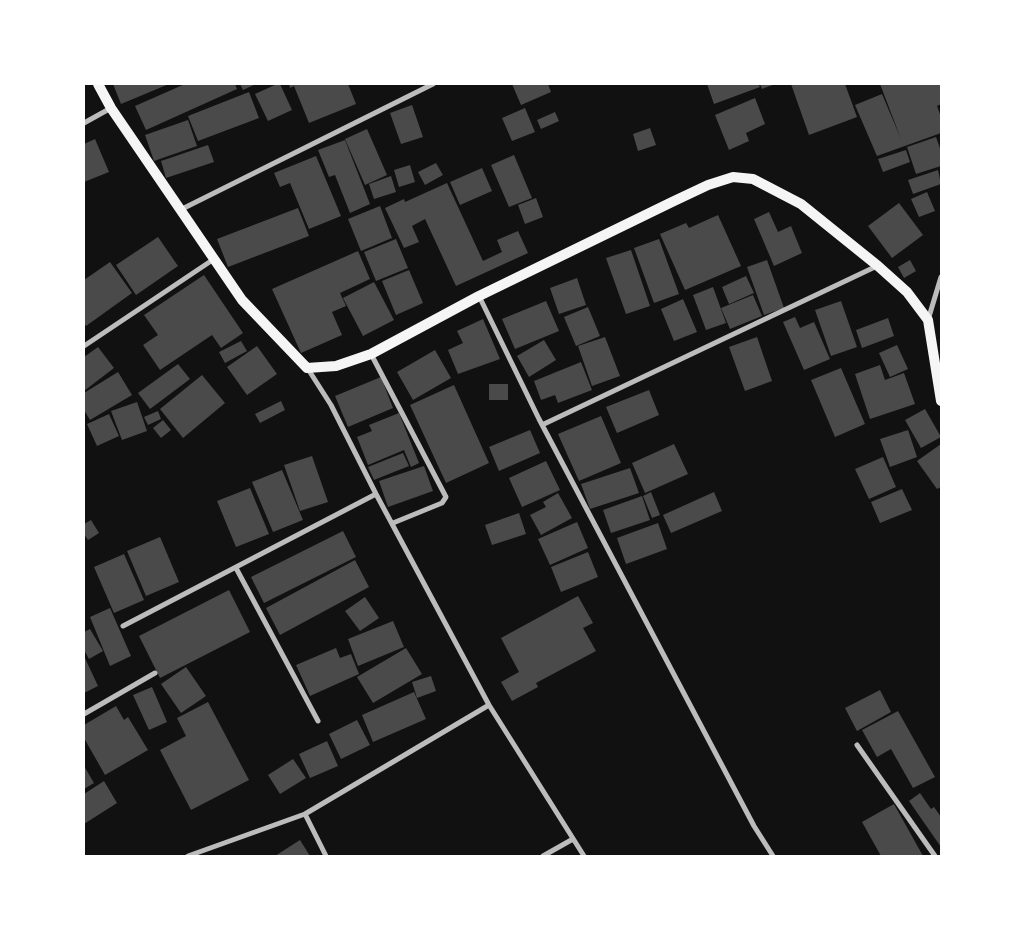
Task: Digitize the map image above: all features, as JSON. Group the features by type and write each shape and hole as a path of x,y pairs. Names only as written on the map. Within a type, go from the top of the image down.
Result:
{"main road":[{"path":"98,84 111,108 242,300 307,368 336,366 371,354 478,296 672,202 733,177 753,179 801,204 907,292 928,320 939,374 941,401"}],"street":[{"path":"180,210 433,84"},
{"path":"84,123 111,108"},
{"path":"84,346 214,259"},
{"path":"544,424 878,266"},
{"path":"928,320 941,276"},
{"path":"478,296 539,419 544,424 754,826 773,856"},
{"path":"371,354 446,497 442,503 394,523"},
{"path":"307,368 331,405 376,494 394,523 489,705 584,856"},
{"path":"124,626 376,494"},
{"path":"236,568 318,721"},
{"path":"84,714 156,673"},
{"path":"188,856 305,814 489,705"},
{"path":"857,745 935,856"},
{"path":"305,814 326,856"},
{"path":"543,856 574,839"}],"building":[{"path":"113,84 169,84 121,104"},
{"path":"185,84 235,84 237,89 146,130 135,106"},
{"path":"240,84 256,84 243,90"},
{"path":"280,84 292,110 268,121 255,94"},
{"path":"289,84 348,84 356,104 309,123 294,86 290,88"},
{"path":"512,84 548,84 551,92 521,105"},
{"path":"707,84 758,84 760,87 714,104"},
{"path":"760,84 775,84 762,89"},
{"path":"791,84 845,84 857,117 809,135"},
{"path":"880,84 941,84 941,104 937,106 941,117 941,133 877,156 855,105 882,94 901,139"},
{"path":"249,92 259,118 198,141 188,116"},
{"path":"755,98 765,124 746,133 749,141 729,150 715,115"},
{"path":"412,105 423,137 401,144 390,113"},
{"path":"525,108 535,132 512,141 502,118"},
{"path":"555,112 559,121 541,129 537,120"},
{"path":"188,120 197,146 154,161 145,135"},
{"path":"650,128 656,145 638,151 633,134"},
{"path":"367,129 387,175 365,185 345,139"},
{"path":"936,137 941,151 941,166 916,174 907,147"},
{"path":"95,139 109,172 84,182 84,144"},
{"path":"345,140 370,204 350,213 335,175 329,177 318,150"},
{"path":"208,145 214,162 166,178 161,161"},
{"path":"906,150 910,162 883,172 878,159"},
{"path":"514,155 532,198 509,207 491,165"},
{"path":"316,156 341,216 309,229 290,183 280,187 274,173"},
{"path":"436,163 443,175 425,185 418,172"},
{"path":"410,165 415,182 399,187 394,170"},
{"path":"482,168 492,191 460,205 450,182"},
{"path":"938,170 941,184 913,194 908,180"},
{"path":"391,176 396,192 374,199 369,184"},
{"path":"447,183 483,261 502,252 497,240 518,231 528,253 456,286 425,219 412,226 419,242 404,248 385,208 404,199 405,202"},
{"path":"927,192 935,211 919,217 911,199"},
{"path":"536,198 543,217 525,224 518,205"},
{"path":"899,203 923,235 892,258 868,226"},
{"path":"380,206 392,238 361,251 348,219"},
{"path":"298,208 309,236 228,267 217,239"},
{"path":"769,212 778,232 791,226 802,253 774,266 754,219"},
{"path":"718,215 741,266 685,290 660,234 686,223 689,228"},
{"path":"158,237 178,266 136,295 116,265"},
{"path":"396,239 408,268 376,281 364,252"},
{"path":"659,239 679,294 654,303 634,248"},
{"path":"631,250 650,306 626,314 606,258"},
{"path":"358,251 370,279 340,293 346,306 332,312 342,335 301,353 272,289"},
{"path":"767,260 784,308 764,315 747,267"},
{"path":"910,260 916,271 904,278 898,267"},
{"path":"110,262 132,293 86,326 84,323 84,280"},
{"path":"409,270 423,303 396,315 382,281"},
{"path":"204,275 243,333 221,348 212,335 160,370 143,345 158,335 144,315"},
{"path":"746,276 754,293 729,304 722,287"},
{"path":"577,278 586,305 559,314 550,288"},
{"path":"374,282 394,320 363,336 343,298"},
{"path":"713,287 726,323 706,330 693,295"},
{"path":"753,295 762,316 730,329 721,308"},
{"path":"683,299 697,332 674,341 661,309"},
{"path":"546,301 559,331 515,349 502,319"},
{"path":"841,301 857,347 831,356 815,310"},
{"path":"588,307 600,336 576,346 564,317"},
{"path":"795,317 800,328 814,322 830,359 804,370 783,322"},
{"path":"888,318 894,336 862,348 856,330"},
{"path":"483,319 500,359 458,374 448,350 463,343 457,331"},
{"path":"605,337 620,376 592,386 578,346"},
{"path":"757,337 772,381 745,391 729,347"},
{"path":"544,340 556,360 529,377 517,356"},
{"path":"241,341 247,351 225,363 219,352"},
{"path":"897,345 908,369 890,377 879,353"},
{"path":"257,346 277,374 247,395 227,367"},
{"path":"98,347 114,368 84,391 84,357"},
{"path":"435,350 451,378 413,400 397,372"},
{"path":"581,362 592,390 558,403 555,395 541,400 534,381"},
{"path":"178,364 190,379 150,409 138,393"},
{"path":"880,365 885,380 904,373 915,404 870,419 855,374"},
{"path":"841,368 865,424 835,437 811,380"},
{"path":"118,372 132,395 90,420 84,410 84,393"},
{"path":"202,375 225,403 183,438 160,409"},
{"path":"381,377 393,408 348,427 335,396"},
{"path":"489,384 508,384 508,400 489,400"},
{"path":"454,385 489,463 446,483 410,405"},
{"path":"649,390 659,415 617,433 606,407"},
{"path":"281,401 285,410 260,423 255,414"},
{"path":"137,402 147,431 122,440 111,411"},
{"path":"925,409 941,437 921,448 905,420"},
{"path":"158,411 161,419 148,425 144,417"},
{"path":"399,413 419,463 411,467 404,450 368,465 357,437 372,431 369,425"},
{"path":"109,414 119,436 97,446 87,424"},
{"path":"601,416 621,463 579,481 558,434"},
{"path":"163,420 171,430 161,438 153,428"},
{"path":"530,430 540,453 499,471 489,447"},
{"path":"908,430 917,457 890,467 880,439"},
{"path":"674,444 688,474 645,493 632,463"},
{"path":"941,444 941,487 937,489 917,461"},
{"path":"403,453 409,466 374,480 368,467"},
{"path":"312,456 328,502 300,511 284,465"},
{"path":"883,457 896,487 869,499 855,469"},
{"path":"546,461 560,490 522,507 509,478"},
{"path":"424,466 433,491 388,507 379,481"},
{"path":"630,468 639,493 590,509 581,484"},
{"path":"282,470 303,520 273,532 252,482"},
{"path":"250,488 269,534 236,547 217,501"},
{"path":"902,489 912,510 880,523 871,502"},
{"path":"651,492 660,515 652,518 643,496"},
{"path":"714,492 722,511 671,533 663,515"},
{"path":"558,493 572,518 541,535 530,515 546,507 543,502"},
{"path":"642,496 650,520 611,533 603,510"},
{"path":"519,513 526,534 492,545 485,525"},
{"path":"91,520 99,533 88,540 84,534 84,524"},
{"path":"577,522 588,548 550,565 538,539"},
{"path":"658,523 667,549 626,564 617,538"},
{"path":"343,531 356,557 264,603 251,577"},
{"path":"160,537 179,582 146,596 127,551"},
{"path":"588,552 598,577 561,592 551,567"},
{"path":"124,554 144,600 114,613 94,567"},
{"path":"355,560 369,587 280,635 266,608"},
{"path":"229,590 250,632 160,678 139,636"},
{"path":"578,596 593,623 583,628 596,651 536,683 538,687 512,701 501,682 519,672 501,638"},
{"path":"365,597 379,618 360,631 345,611"},
{"path":"110,608 131,656 110,666 90,617"},
{"path":"393,621 404,647 358,666 348,639"},
{"path":"90,629 103,651 89,659 84,650 84,632"},
{"path":"336,648 340,658 351,654 359,674 310,696 296,665"},
{"path":"406,648 422,674 373,703 357,677"},
{"path":"84,656 98,686 84,693"},
{"path":"186,667 206,696 181,713 161,684"},
{"path":"431,676 436,691 417,698 412,682"},
{"path":"152,687 167,722 149,730 133,695"},
{"path":"880,690 891,712 857,731 845,708"},
{"path":"414,692 426,719 373,742 362,715"},
{"path":"208,702 249,780 191,810 160,750 186,736 177,718"},
{"path":"116,706 124,720 128,717 148,750 105,775 84,738 84,725"},
{"path":"898,711 935,777 913,788 891,749 877,757 862,730"},
{"path":"357,720 370,745 341,759 329,734"},
{"path":"327,741 338,766 310,778 299,754"},
{"path":"293,759 306,778 280,794 268,775"},
{"path":"84,766 94,783 84,789"},
{"path":"104,781 117,803 84,824 84,794"},
{"path":"920,793 931,809 934,807 941,817 941,847 909,801"},
{"path":"894,804 923,856 881,856 862,822"},
{"path":"300,840 310,856 275,856"}]}
